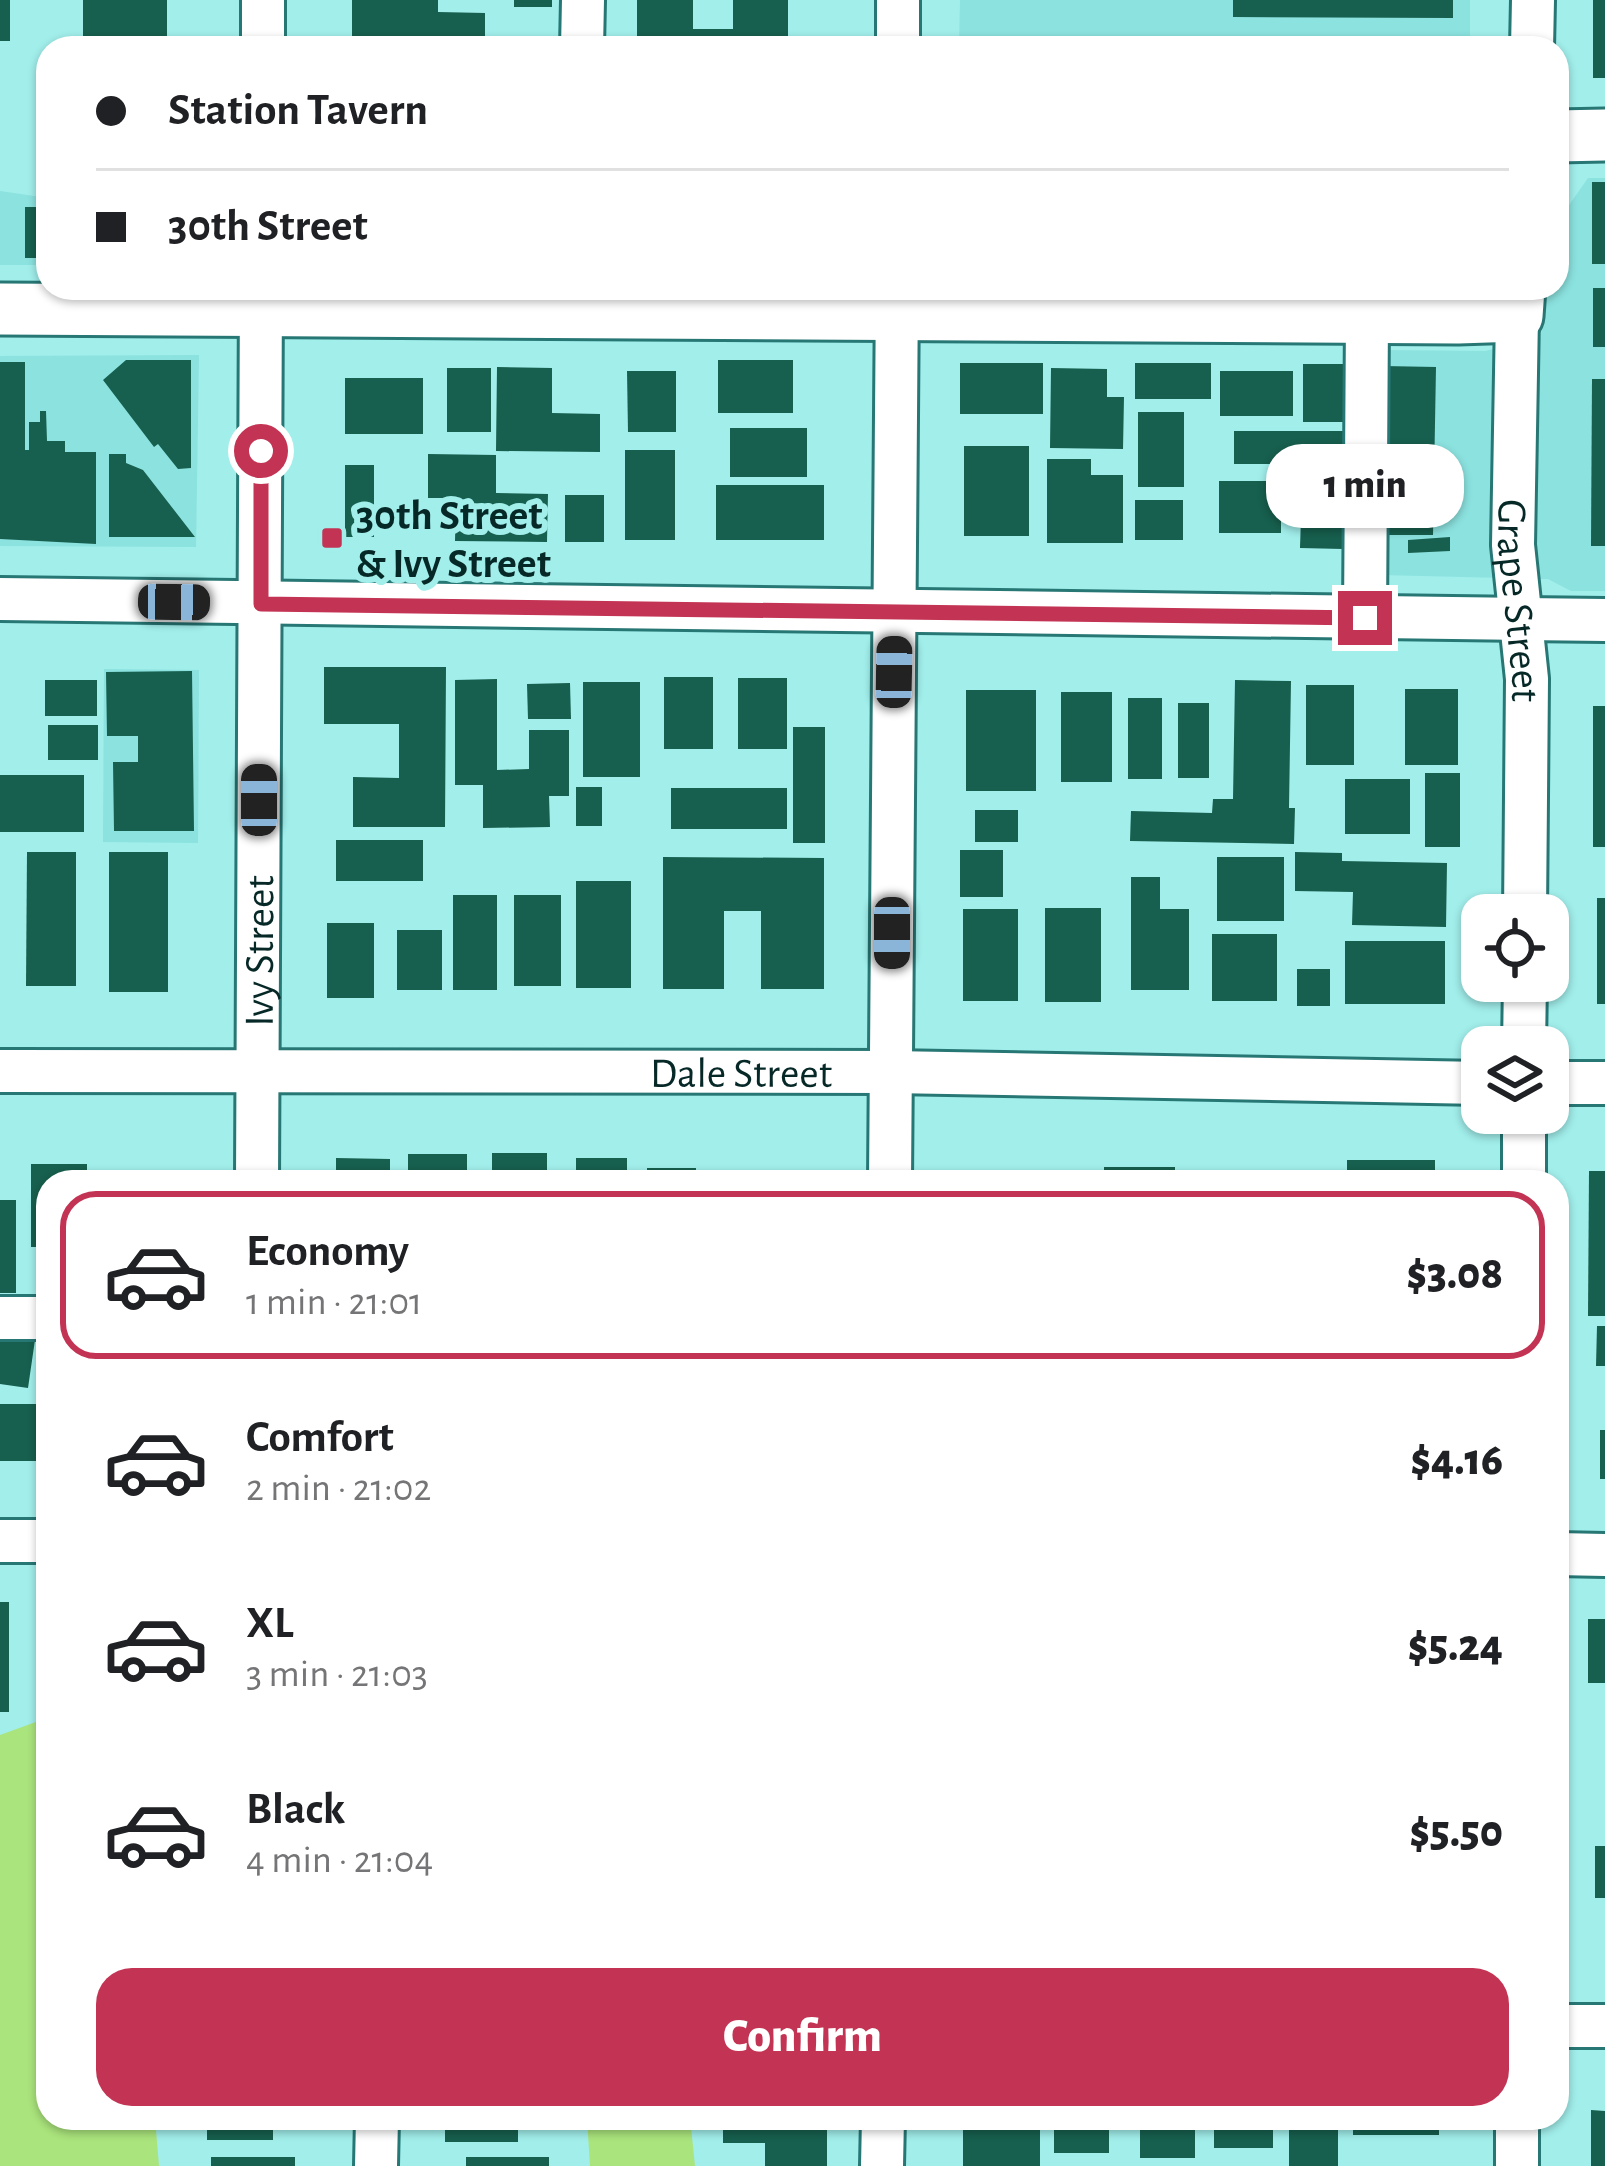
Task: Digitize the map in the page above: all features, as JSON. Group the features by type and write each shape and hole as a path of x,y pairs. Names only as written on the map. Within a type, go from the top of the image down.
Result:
{"main road":[{"path":"1569,136 1605,135"},
{"path":"0,309 235,300"},
{"path":"581,300 1246,302 1367,317 1518,302"}],"street":[{"path":"263,0 263,36"},
{"path":"582,36 583,0"},
{"path":"898,0 898,36"},
{"path":"1532,36 1533,0"},
{"name":"Ivy Street","path":"256,1170 261,300"},
{"path":"890,1170 897,302"},
{"name":"Grape Street","path":"1518,302 1513,545 1527,679 1526,894"},
{"path":"1365,618 1367,317"},
{"path":"0,598 895,614 1605,620"},
{"name":"Dale Street","path":"0,1071 891,1072 1461,1083"},
{"path":"1569,1083 1605,1083"},
{"path":"1524,1134 1524,1170"},
{"path":"0,1318 36,1318"},
{"path":"0,1541 36,1541"},
{"path":"1569,1554 1605,1555"},
{"path":"1569,2026 1605,2026"},
{"path":"376,2130 376,2166"},
{"path":"882,2166 883,2130"},
{"path":"1517,2130 1517,2166"}],"shaded area":[{"path":"960,0 1470,0 1470,36 959,36"},
{"path":"1588,178 1605,178 1605,591 1571,591 1548,579 1381,575 1381,350 1485,351 1540,339 1547,300 1569,300 1569,205"},
{"path":"0,191 36,196 36,265 0,265"},
{"path":"199,355 196,547 0,546 0,356"},
{"path":"104,669 199,670 198,843 103,842"}],"green space":[{"path":"36,1722 36,2130 156,2130 159,2166 0,2166 0,1735"},
{"path":"588,2130 691,2130 695,2166 590,2166"}],"building":[{"path":"0,0 10,0 10,41 0,41"},
{"path":"83,0 167,0 167,36 83,36"},
{"path":"352,0 438,0 438,12 485,13 485,36 352,36"},
{"path":"514,0 552,0 552,7 514,7"},
{"path":"637,0 693,0 693,29 733,29 733,0 788,0 788,36 637,36"},
{"path":"1233,0 1453,0 1453,18 1233,17"},
{"path":"1593,0 1605,0 1605,78 1593,78"},
{"path":"1592,182 1605,182 1605,264 1592,264"},
{"path":"25,207 36,207 36,258 25,258"},
{"path":"1593,288 1605,288 1605,347 1593,347"},
{"path":"126,360 191,360 191,468 178,469 158,444 154,447 103,380"},
{"path":"718,360 793,360 793,413 718,413"},
{"path":"0,362 25,362 25,450 29,450 29,422 40,422 40,411 46,411 47,441 65,441 65,452 96,452 96,544 0,539"},
{"path":"960,363 1043,363 1043,414 960,414"},
{"path":"1135,363 1211,363 1211,399 1135,399"},
{"path":"1303,364 1345,364 1345,422 1303,422"},
{"path":"1383,366 1436,367 1433,535 1382,535"},
{"path":"497,367 552,368 552,413 600,414 600,452 496,451"},
{"path":"447,368 491,368 491,432 447,432"},
{"path":"1051,368 1107,369 1107,397 1124,397 1123,449 1050,448"},
{"path":"627,371 676,371 676,432 628,432"},
{"path":"1220,371 1293,371 1293,416 1220,416"},
{"path":"345,378 423,378 423,434 345,434"},
{"path":"1592,379 1605,379 1605,546 1591,546"},
{"path":"1138,412 1184,412 1184,487 1138,487"},
{"path":"730,428 807,428 807,477 730,477"},
{"path":"1234,431 1344,431 1344,464 1234,464"},
{"path":"964,446 1029,446 1029,536 964,536"},
{"path":"625,450 675,450 675,540 625,540"},
{"path":"109,454 126,454 126,463 143,470 195,537 109,537"},
{"path":"428,454 496,455 496,493 548,494 547,542 455,541 456,498 428,498"},
{"path":"1047,459 1091,459 1091,475 1123,475 1123,543 1047,543"},
{"path":"345,465 374,465 374,537 345,537"},
{"path":"1219,481 1281,481 1281,533 1219,533"},
{"path":"716,485 824,485 824,540 716,540"},
{"path":"1302,486 1345,487 1343,549 1300,548"},
{"path":"565,495 604,495 604,542 565,542"},
{"path":"1135,500 1183,500 1183,540 1135,540"},
{"path":"1450,537 1450,551 1408,553 1408,540"},
{"path":"324,667 446,667 445,827 353,827 353,777 399,778 399,724 324,724"},
{"path":"192,671 194,831 114,831 113,762 138,762 138,736 107,736 106,672"},
{"path":"664,677 713,677 713,749 664,749"},
{"path":"738,678 787,678 787,749 738,749"},
{"path":"497,679 497,770 529,769 529,730 569,730 569,796 549,796 550,827 483,828 483,785 455,785 455,680"},
{"path":"45,680 97,680 97,716 45,716"},
{"path":"1235,680 1291,681 1289,808 1295,808 1294,844 1130,841 1131,811 1212,813 1213,799 1233,799"},
{"path":"583,682 640,682 640,777 583,777"},
{"path":"570,683 571,719 528,719 527,684"},
{"path":"1306,685 1354,685 1354,765 1306,765"},
{"path":"1405,689 1458,689 1458,765 1405,765"},
{"path":"966,690 1036,690 1036,791 966,791"},
{"path":"1061,692 1112,692 1112,782 1061,782"},
{"path":"1128,698 1162,698 1162,779 1128,779"},
{"path":"1178,703 1209,703 1209,778 1178,778"},
{"path":"1593,706 1605,706 1605,847 1593,847"},
{"path":"48,725 98,725 98,760 48,760"},
{"path":"793,727 825,727 825,843 793,843"},
{"path":"1425,773 1460,773 1460,847 1425,847"},
{"path":"0,775 84,775 84,832 0,832"},
{"path":"1345,779 1410,779 1410,834 1345,834"},
{"path":"576,787 602,787 602,826 576,826"},
{"path":"671,788 787,788 787,829 671,829"},
{"path":"975,810 1018,810 1018,842 975,842"},
{"path":"336,840 423,840 423,881 336,881"},
{"path":"960,850 1003,850 1003,897 960,897"},
{"path":"27,852 76,852 76,986 26,986"},
{"path":"109,852 168,852 168,992 109,992"},
{"path":"1295,852 1342,853 1342,861 1447,863 1446,927 1352,925 1353,892 1295,891"},
{"path":"663,857 824,858 824,989 761,989 761,911 724,911 724,989 663,989"},
{"path":"1217,857 1284,857 1284,921 1217,921"},
{"path":"1131,877 1160,877 1160,909 1189,909 1189,990 1131,990"},
{"path":"576,881 631,881 631,988 576,988"},
{"path":"453,895 497,895 497,990 453,990"},
{"path":"514,895 561,895 561,986 514,986"},
{"path":"1597,898 1605,898 1605,1004 1597,1004"},
{"path":"1045,908 1101,908 1101,1002 1045,1002"},
{"path":"963,909 1018,909 1018,1001 963,1001"},
{"path":"327,923 374,923 374,998 327,998"},
{"path":"397,930 442,930 442,990 397,990"},
{"path":"1212,934 1277,934 1277,1001 1212,1001"},
{"path":"1345,941 1445,941 1445,1004 1345,1004"},
{"path":"1297,969 1330,969 1330,1006 1297,1006"},
{"path":"492,1153 547,1153 547,1170 492,1170"},
{"path":"408,1154 467,1154 467,1170 408,1170"},
{"path":"336,1158 390,1159 390,1170 336,1170"},
{"path":"576,1158 627,1158 627,1170 576,1170"},
{"path":"1347,1160 1435,1160 1435,1170 1347,1170"},
{"path":"31,1164 87,1164 87,1170 36,1170 36,1247 31,1247"},
{"path":"1104,1167 1175,1167 1175,1170"},
{"path":"647,1168 696,1168 696,1170"},
{"path":"1589,1171 1605,1171 1605,1316 1588,1316"},
{"path":"0,1200 16,1200 16,1293 0,1293"},
{"path":"1597,1326 1605,1326 1605,1366 1596,1366"},
{"path":"0,1328 36,1333 28,1388 0,1384"},
{"path":"0,1404 36,1404 36,1461 0,1461"},
{"path":"1600,1430 1605,1430 1605,1479 1600,1479"},
{"path":"0,1602 9,1602 9,1712 0,1712"},
{"path":"1588,1619 1605,1619 1605,1683 1588,1683"},
{"path":"1595,1846 1605,1846 1605,1898 1595,1898"},
{"path":"1591,2110 1605,2111 1605,2166 1591,2166"},
{"path":"207,2130 273,2130 273,2140 207,2140"},
{"path":"445,2130 518,2130 518,2142 445,2142"},
{"path":"723,2130 827,2130 827,2166 765,2166 765,2143 723,2143"},
{"path":"963,2130 1040,2130 1040,2166 963,2166"},
{"path":"1054,2130 1109,2130 1109,2153 1054,2153"},
{"path":"1140,2130 1195,2130 1195,2158 1140,2158"},
{"path":"1214,2130 1273,2130 1273,2148 1214,2148"},
{"path":"1289,2130 1338,2130 1338,2166 1289,2166"},
{"path":"1353,2130 1439,2130 1439,2135 1353,2135"},
{"path":"211,2157 295,2157 295,2166 211,2166"},
{"path":"466,2157 549,2157 549,2166 466,2166"}],"place":[{"name":"30th Street & Ivy Street","path":"332,538"}],"route":[{"path":"261,451 261,604 1365,618"}]}
